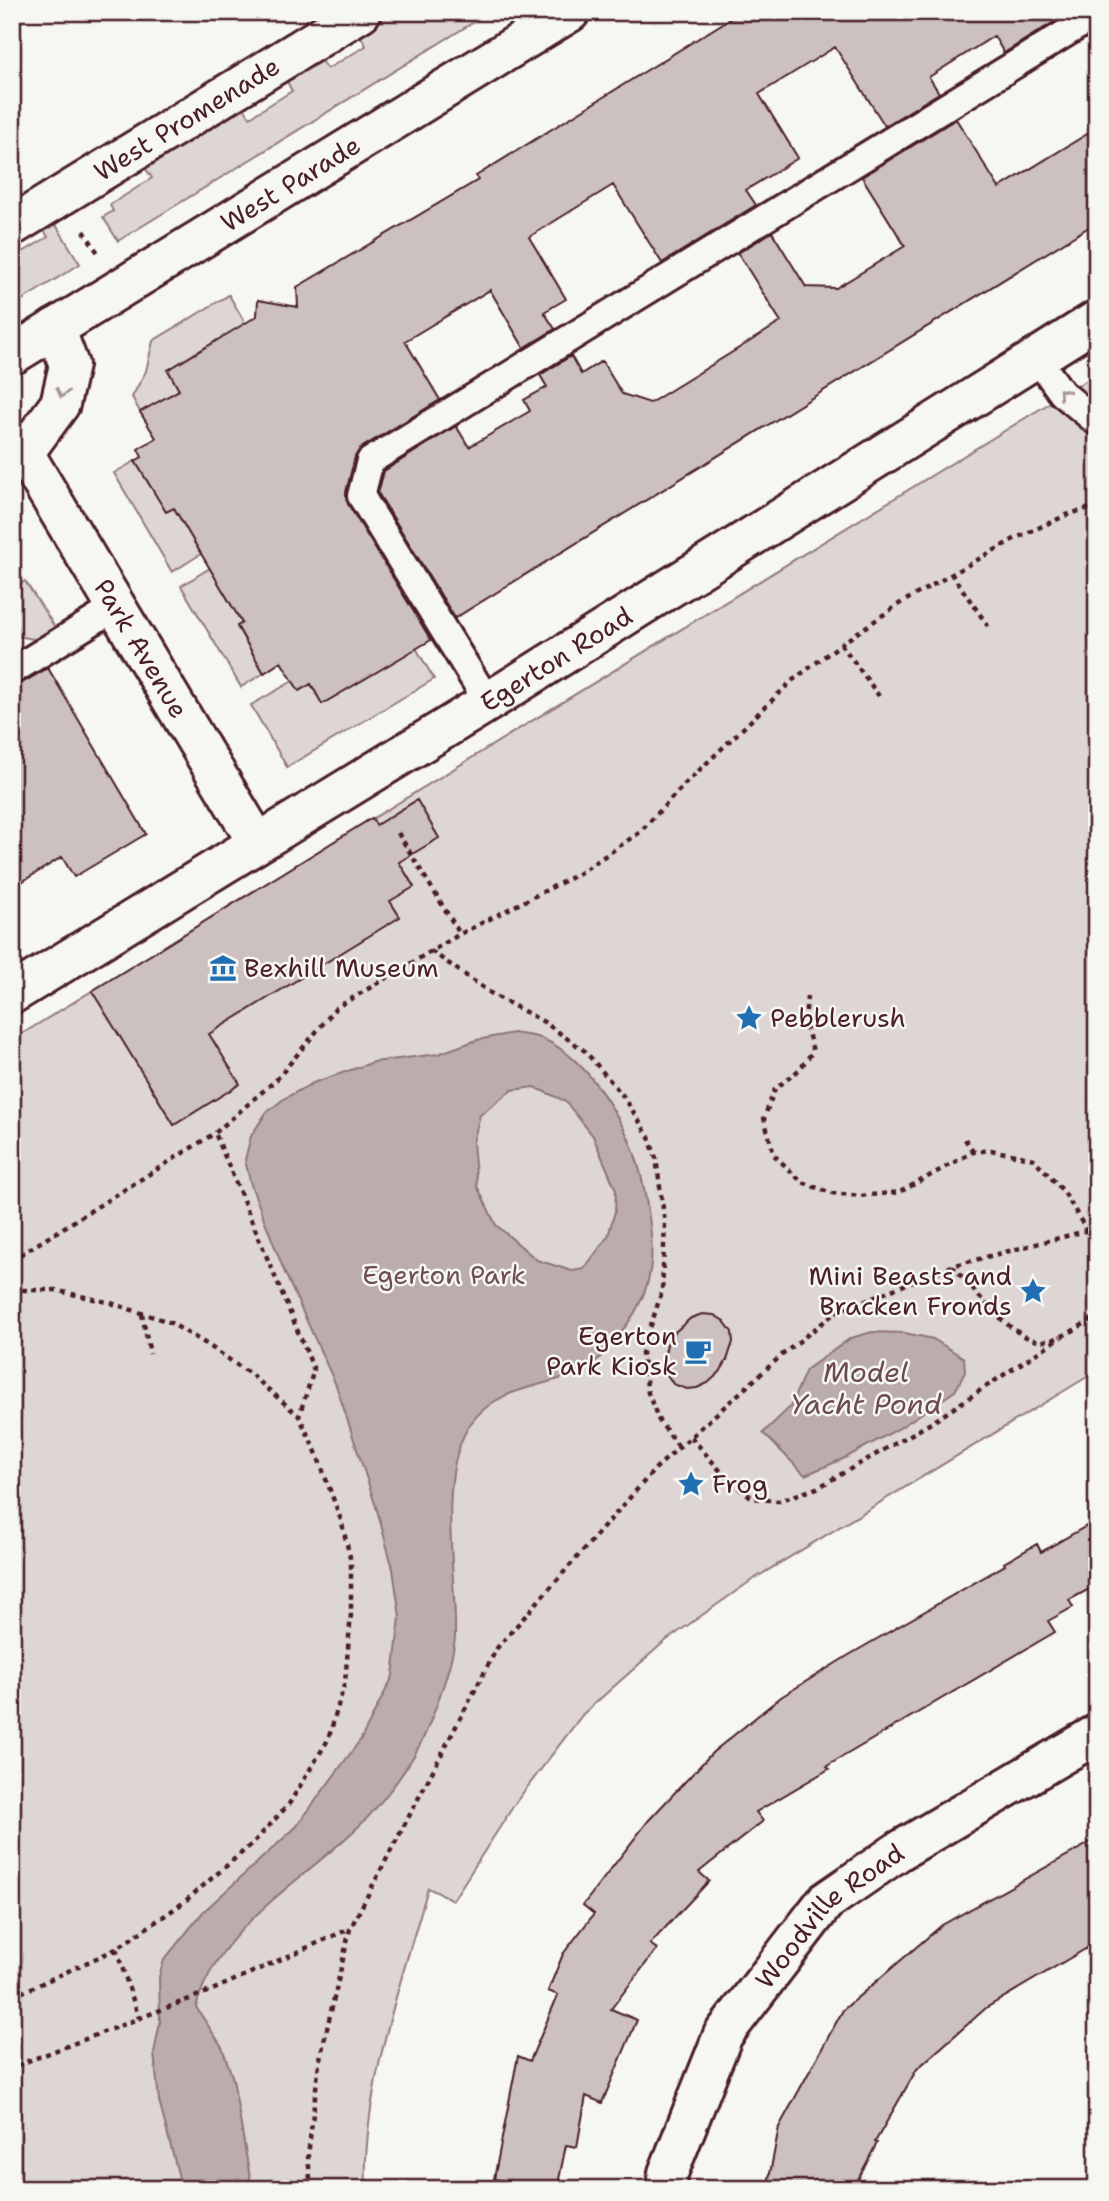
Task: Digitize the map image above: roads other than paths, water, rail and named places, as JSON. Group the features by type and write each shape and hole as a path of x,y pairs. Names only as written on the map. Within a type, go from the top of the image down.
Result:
{"street":[{"name":"West Promenade","path":"12,226 361,12"},
{"name":"West Parade","path":"12,355 570,12"},
{"name":"Egerton Road","path":"12,994 488,702 1097,320"},
{"name":"Park Avenue","path":"55,328 69,365 60,404 18,454 116,607 257,842"},
{"name":"Woodville Road","path":"666,2189 668,2173 723,2035 825,1902 899,1851 1097,1734"}],"lane":[{"path":"488,702 361,495 370,461 1097,14"},
{"path":"1037,357 1062,393 1097,422"},
{"path":"12,671 116,607"}],"water":[{"path":"513,1033 543,1039 569,1055 600,1090 628,1138 643,1182 652,1256 646,1289 629,1322 595,1362 576,1373 497,1400 483,1409 471,1423 460,1444 454,1469 450,1526 455,1636 452,1656 433,1716 410,1761 377,1807 345,1839 245,1926 207,1977 196,2007 222,2047 233,2079 252,2189 182,2189 159,2101 154,2053 160,2022 159,1977 164,1960 203,1912 296,1827 361,1739 393,1676 400,1617 393,1569 377,1510 336,1385 285,1273 251,1185 245,1160 251,1136 266,1113 285,1098 313,1083 374,1062 438,1054 477,1040","holes":["534,1087 565,1101 593,1136 616,1190 615,1211 608,1236 584,1269 572,1271 537,1260 496,1225 477,1186 473,1142 480,1115 512,1090"]},
{"name":"Model Yacht Pond","path":"872,1332 905,1333 933,1339 964,1358 965,1372 955,1391 898,1429 845,1458 805,1475 763,1433 790,1407 806,1370 851,1338"}],"place":[{"name":"Bexhill Museum","path":"223,968"},
{"name":"Pebblerush","path":"749,1018"},
{"name":"Mini Beasts and Bracken Fronds","path":"1033,1291"},
{"name":"Egerton Park Kiosk","path":"698,1351"},
{"name":"Frog","path":"691,1484"}],"park label":[{"name":"Egerton Park","path":"444,1275"}]}
